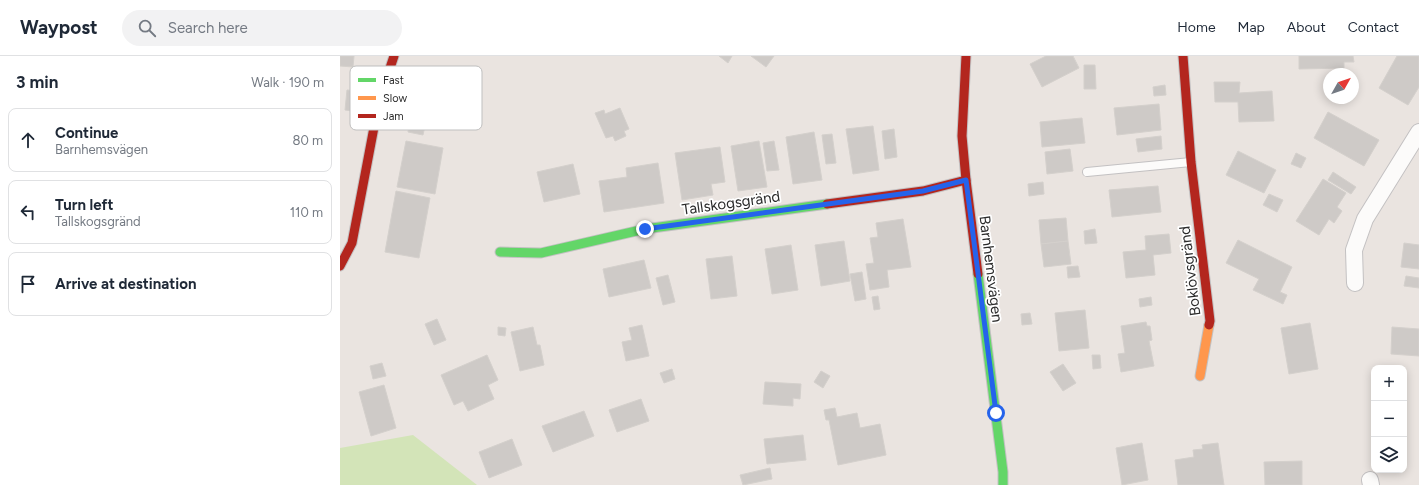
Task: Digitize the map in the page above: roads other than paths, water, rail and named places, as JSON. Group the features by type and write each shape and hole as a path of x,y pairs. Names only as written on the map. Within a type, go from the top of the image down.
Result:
{"street":[{"path":"391,66 394,56"},
{"name":"Barnhemsvägen","path":"966,56 962,136 966,180 996,413 1003,485"},
{"name":"Boklövsgränd","path":"1183,56 1191,162 1210,322 1200,376"},
{"path":"340,266 352,243 373,130"},
{"path":"1356,283 1354,250 1365,219 1419,132"},
{"name":"Tallskogsgränd","path":"500,252 541,253 645,229 923,191 966,180"}],"lane":[{"path":"1087,172 1191,162"}]}
